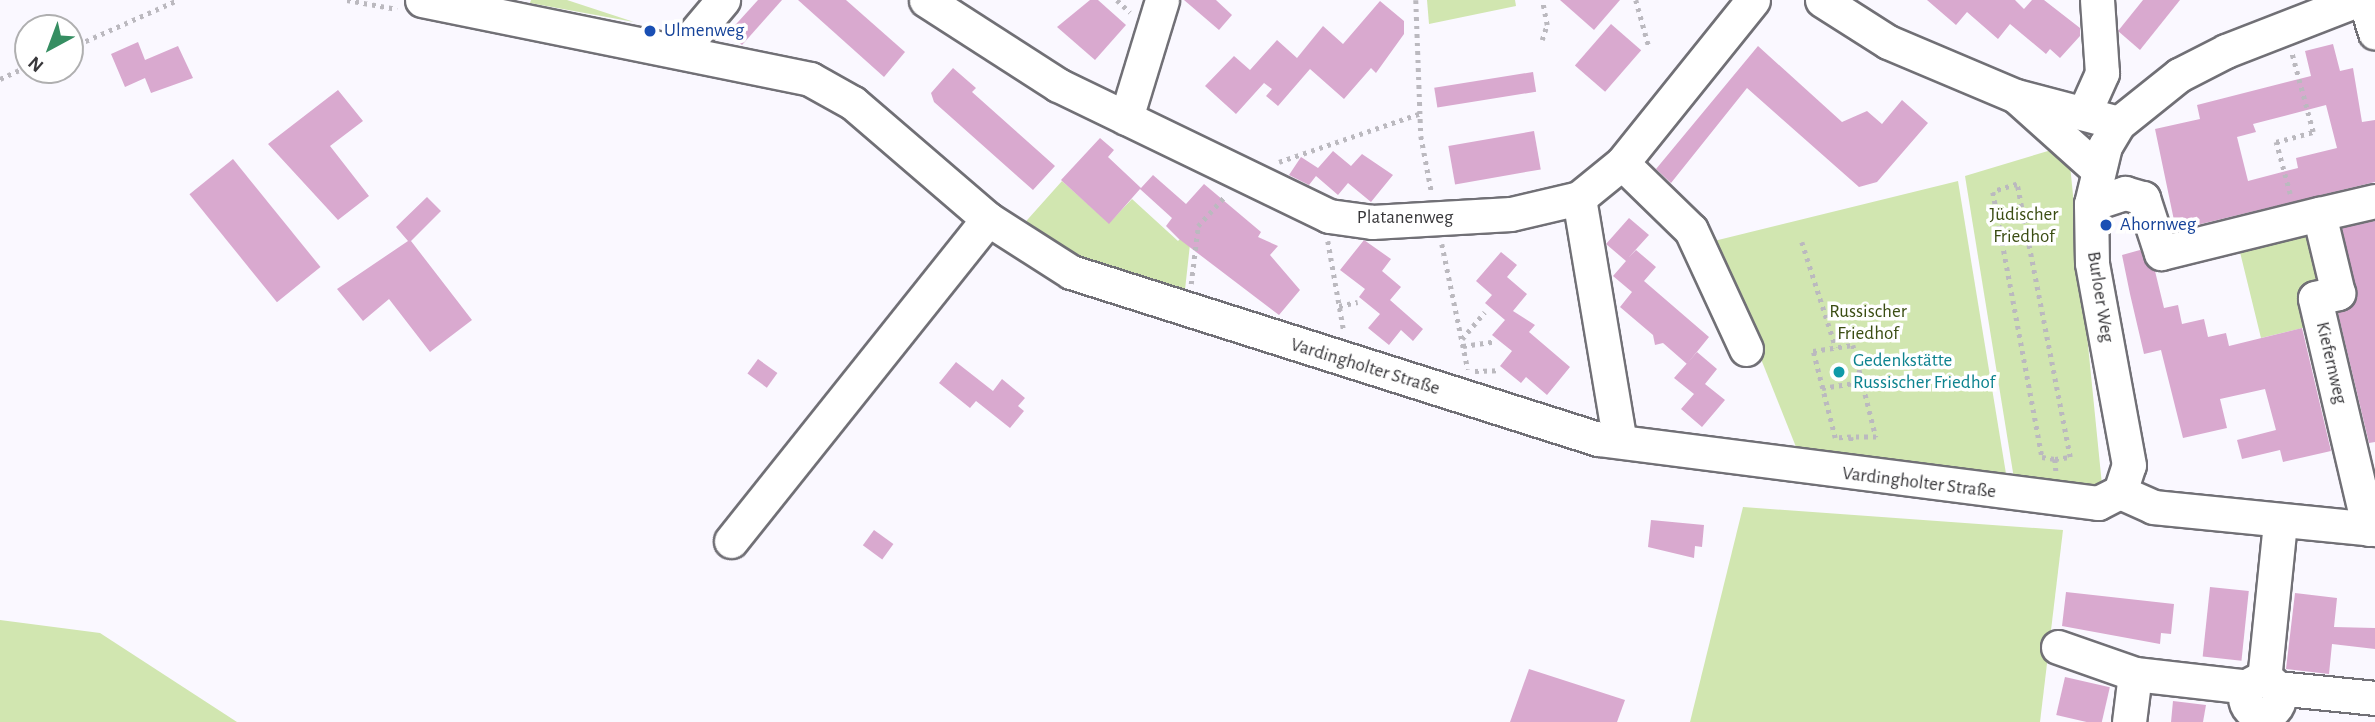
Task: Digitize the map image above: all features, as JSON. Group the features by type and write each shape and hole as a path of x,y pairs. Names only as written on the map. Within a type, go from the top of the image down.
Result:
{"street":[{"name":"Vardingholter Straße","path":"422,0 793,73 826,87 853,103 988,219 1071,272 1186,312 1598,439 1857,476 2098,503 2120,492"},
{"path":"680,51 723,0"},
{"name":"Platanenweg","path":"926,0 1026,66 1126,118 1328,216 1372,222 1511,214 1579,198 1622,163 1753,0"},
{"path":"1126,118 1162,0"},
{"path":"1822,0 1888,42 2016,96 2085,111 2119,123"},
{"path":"2085,111 2102,73 2098,0"},
{"name":"Burloer Weg","path":"2120,492 2129,465 2092,263 2091,204 2096,169 2119,123 2179,75 2285,27 2357,0"},
{"path":"2365,0 2375,33"},
{"path":"2016,96 2096,169"},
{"path":"1622,163 1691,230 1746,349"},
{"path":"2091,204 2124,192 2143,198 2161,253 2375,201"},
{"path":"1579,198 1618,430"},
{"name":"Kiefernweg","path":"2308,216 2338,293 2315,298 2372,529"},
{"path":"731,541 988,219"},
{"path":"2120,492 2153,507 2280,523 2372,529"},
{"path":"2262,698 2280,523"},
{"path":"2058,647 2135,674 2262,698 2375,698"},
{"path":"2129,722 2135,674"}],"path":[{"path":"84,42 177,0"},
{"path":"1416,0 1421,113 1437,220 1468,371 1499,370"},
{"path":"1542,0 1547,25 1542,40"},
{"path":"1636,0 1649,47"},
{"path":"2285,27 2314,132 2276,142 2308,216"},
{"path":"1186,312 1198,226 1244,175 1421,113"},
{"path":"2017,184 2070,457 2054,459 2042,457 1993,192 2017,184"},
{"path":"1328,216 1328,255 1345,333 1355,332"},
{"path":"1802,242 1836,348"},
{"path":"1339,306 1358,302"},
{"path":"1462,339 1485,312"},
{"path":"1463,346 1493,342"},
{"path":"1853,345 1863,382 1876,437 1835,438 1813,351 1853,345"},
{"path":"1822,388 1863,382"},
{"path":"1851,437 1857,476"},
{"path":"2054,459 2060,499"}],"green space":[{"path":"531,0 567,0 634,22 530,3"},
{"path":"1427,0 1515,0 1516,6 1429,24"},
{"name":"Jüdischer Friedhof","path":"2068,145 2104,505 2016,491 1965,176"},
{"path":"1062,181 1109,223 1132,199 1178,241 1192,226 1184,299 1074,264 1020,228"},
{"name":"Russischer Friedhof","path":"1958,181 2009,492 1804,467 1714,241"},
{"path":"2315,225 2328,276 2305,283 2315,325 2261,338 2238,244"},
{"path":"1743,507 2063,530 2040,722 1690,722"},
{"path":"0,620 100,633 237,722 0,722"}],"building":[{"path":"758,0 782,0 742,45 728,33"},
{"path":"798,0 846,0 905,52 884,77"},
{"path":"1090,0 1098,0 1126,25 1095,60 1057,27"},
{"path":"1184,0 1216,0 1232,15 1219,30"},
{"path":"1560,0 1620,0 1594,30"},
{"path":"1927,0 2015,0 2024,9 2032,0 2044,0 2080,28 2080,36 2060,58 2050,49 2046,54 2010,24 1998,39 1967,12 1956,25"},
{"path":"2143,0 2180,0 2140,50 2118,31"},
{"path":"1380,1 1404,21 1404,34 1376,73 1371,68 1344,99 1310,69 1278,106 1266,96 1272,89 1264,83 1236,114 1205,86 1234,56 1250,70 1277,40 1297,58 1323,26 1343,44"},
{"path":"1611,24 1641,50 1605,92 1575,66"},
{"path":"138,42 145,60 178,46 193,78 151,93 145,78 125,87 111,54"},
{"path":"2333,44 2340,71 2353,68 2362,122 2375,120 2375,182 2176,230 2155,129 2200,119 2197,105 2311,76 2305,51","holes":["2326,105 2337,148 2296,158 2298,168 2248,181 2237,137 2256,132 2253,124"]},
{"path":"1758,46 1842,122 1867,111 1882,124 1902,100 1928,123 1877,182 1859,187 1747,88 1671,183 1656,169"},
{"path":"953,68 976,88 972,92 1055,166 1033,190 934,102 931,93"},
{"path":"1533,72 1536,92 1437,107 1434,88"},
{"path":"338,90 363,121 330,146 369,196 338,220 268,144"},
{"path":"1534,131 1541,169 1455,185 1448,146"},
{"path":"1100,138 1114,150 1108,157 1141,188 1153,175 1186,204 1204,184 1261,232 1258,237 1278,246 1270,255 1300,290 1279,315 1179,239 1166,226 1172,218 1140,189 1109,224 1061,180"},
{"path":"1333,151 1351,166 1362,154 1393,175 1371,202 1348,183 1338,195 1316,176 1309,185 1289,175 1301,157 1318,168"},
{"path":"233,159 320,267 277,302 189,194"},
{"path":"427,197 441,211 411,241 472,320 430,352 389,299 363,321 337,289 408,241 396,227"},
{"path":"1629,218 1649,235 1629,257 1636,250 1656,267 1644,281 1709,337 1687,364 1663,343 1655,345 1653,335 1620,307 1632,292 1613,276 1626,261 1606,244"},
{"path":"2375,221 2375,442 2369,443 2338,313 2357,298 2342,228"},
{"path":"1364,240 1391,259 1382,271 1401,287 1390,300 1423,329 1413,341 1401,330 1389,345 1368,328 1380,314 1359,297 1365,289 1340,270"},
{"path":"2140,250 2155,271 2164,308 2178,305 2182,324 2204,319 2208,337 2226,333 2229,346 2302,328 2331,451 2283,462 2280,450 2242,459 2237,440 2276,430 2265,389 2220,399 2227,428 2183,438 2161,350 2144,354 2130,294 2122,255"},
{"path":"1501,252 1517,265 1507,277 1527,294 1513,311 1535,325 1529,332 1570,367 1547,395 1526,377 1521,383 1500,366 1512,351 1492,335 1505,320 1485,303 1492,295 1476,281"},
{"path":"1697,352 1717,369 1705,384 1725,400 1702,427 1681,409 1694,394 1674,378"},
{"path":"758,359 777,373 767,388 747,374"},
{"path":"956,362 993,391 1002,379 1025,398 1018,406 1024,411 1010,428 976,401 970,408 939,383"},
{"path":"1651,520 1704,525 1702,547 1695,546 1694,558 1648,547"},
{"path":"874,530 893,544 882,559 863,545"},
{"path":"2210,587 2249,591 2241,661 2203,657"},
{"path":"2066,592 2174,604 2171,634 2161,633 2160,644 2062,626"},
{"path":"2295,593 2337,598 2334,627 2375,628 2375,649 2332,644 2329,674 2286,669"},
{"path":"1529,669 1625,700 1617,722 1510,722"},
{"path":"2065,677 2110,687 2102,722 2087,722 2056,715"},
{"path":"2173,701 2206,705 2203,722 2171,722"}],"place":[{"name":"Ulmenweg","path":"650,31"},
{"name":"Ahornweg","path":"2106,225"},
{"name":"Gedenkstätte Russischer Friedhof","path":"1839,372"}]}
